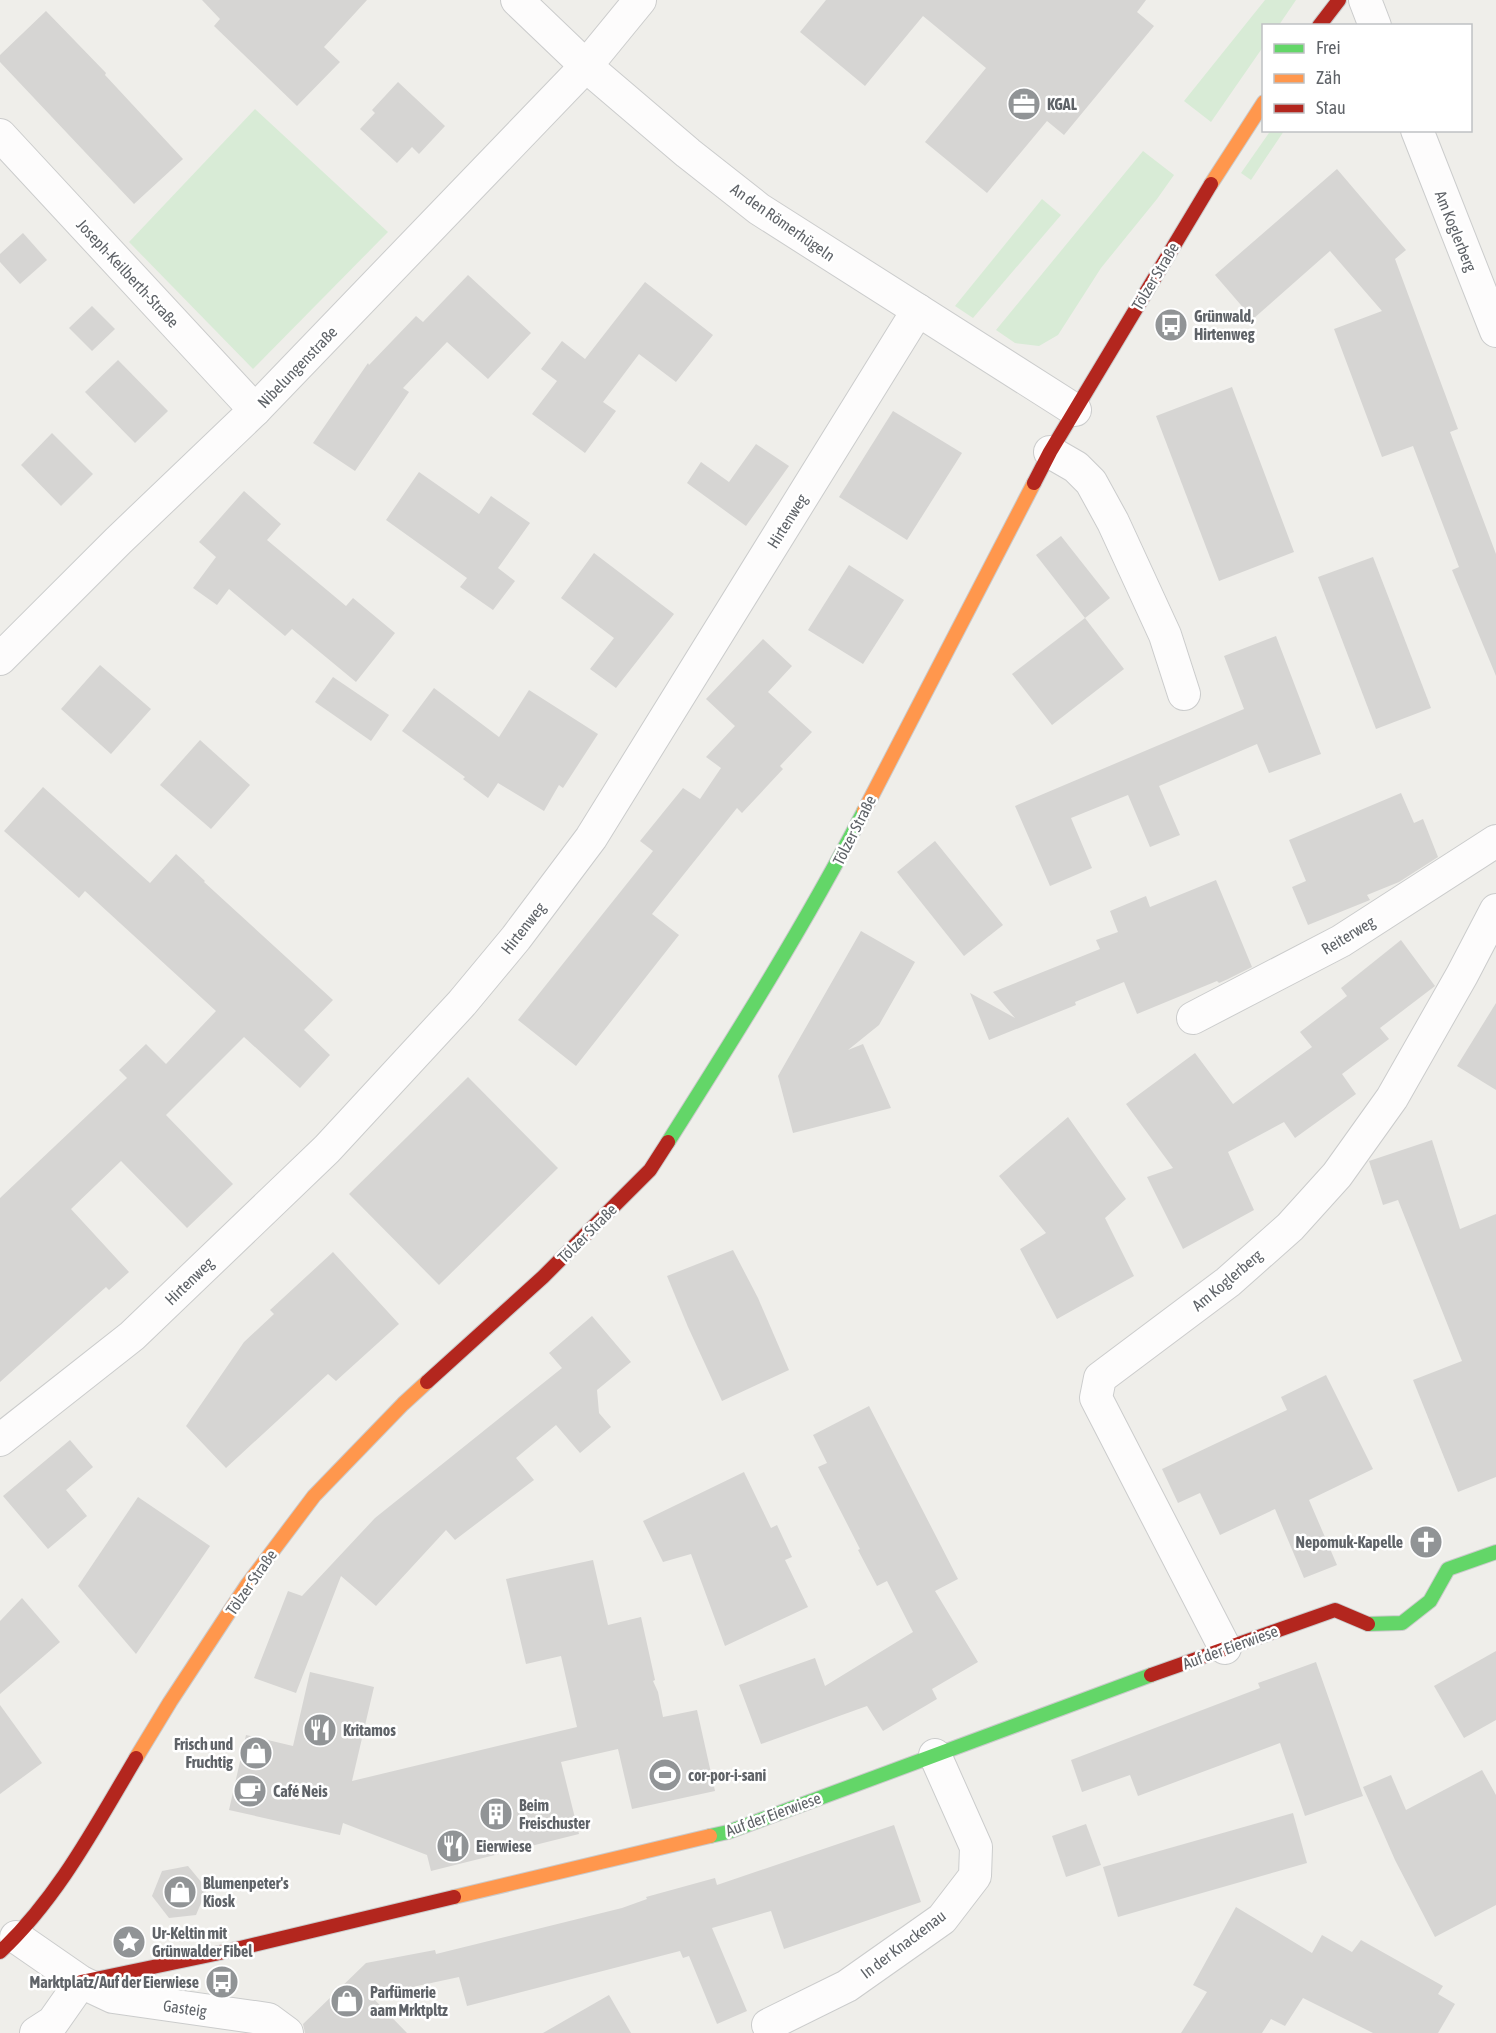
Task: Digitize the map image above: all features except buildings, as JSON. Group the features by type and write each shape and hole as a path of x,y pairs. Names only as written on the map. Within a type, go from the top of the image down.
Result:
{"main road":[{"path":"1321,24 1339,0"},
{"name":"Tölzer Straße","path":"8,1945 43,1906 86,1841 170,1702 247,1585 314,1496 403,1404 543,1277 650,1170 750,1013 828,880 1050,452 1199,202 1262,104"},
{"name":"Auf der Eierwiese","path":"81,1982 226,1952 728,1832 1225,1648 1335,1610 1366,1624 1402,1623 1430,1601 1448,1569 1496,1552"}],"street":[{"name":"An den Römerhügeln","path":"517,0 585,66 688,153 759,209 1075,410"},
{"name":"Nibelungenstraße","path":"0,659 118,541 255,410 585,66 640,0"},
{"path":"1365,0 1374,24"},
{"name":"Am Koglerberg","path":"1418,132 1496,331"},
{"name":"Joseph-Keilberth-Straße","path":"0,135 255,410"},
{"name":"Hirtenweg","path":"0,1440 132,1336 327,1149 462,1003 516,938 591,838 918,310"},
{"path":"1050,452 1076,467 1091,482 1113,522 1165,635 1184,694"},
{"name":"Reiterweg","path":"1193,1018 1341,941 1496,841"},
{"name":"Am Koglerberg","path":"1225,1648 1096,1398 1100,1378 1228,1282 1290,1227 1337,1175 1392,1098 1496,910"},
{"name":"In der Knackenau","path":"768,2025 847,1986 942,1919 975,1876 976,1847 935,1755"},
{"path":"8,1945 81,1982 53,2022 36,2033"},
{"name":"Gasteig","path":"81,1982 113,1997 268,2019 287,2033"}],"green space":[{"path":"1265,0 1296,0 1280,24 1262,24 1262,48 1211,122 1184,101"},
{"path":"255,109 388,232 253,369 129,242"},
{"path":"1270,132 1283,132 1251,180 1241,173"},
{"path":"1143,151 1174,175 1101,268 1058,335 1039,346 1015,343 996,330"},
{"path":"1042,199 1061,215 973,318 955,306"}],"traffic: fast":[{"path":"668,1142 794,937 864,811"},
{"path":"1368,1624 1402,1623 1430,1601 1448,1569 1496,1552"},
{"path":"710,1836 728,1832 1151,1675"}],"traffic: slow":[{"path":"1211,184 1262,105"},
{"path":"864,811 1034,483"},
{"path":"136,1758 247,1585 314,1496 427,1382"},
{"path":"454,1897 710,1836"}],"traffic: jam":[{"path":"1321,24 1339,0"},
{"path":"1034,483 1050,452 1211,184"},
{"path":"427,1382 543,1277 650,1170 668,1142"},
{"path":"1151,1675 1335,1610 1368,1624"},
{"path":"0,1952 21,1931 58,1885 91,1835 136,1758"},
{"path":"81,1982 215,1954 454,1897"}],"place":[{"name":"KGAL","path":"1024,104"},
{"name":"Grünwald, Hirtenweg","path":"1171,325"},
{"name":"Nepomuk-Kapelle","path":"1426,1542"},
{"name":"Kritamos","path":"320,1730"},
{"name":"Frisch und Fruchtig","path":"256,1753"},
{"name":"cor-por-i-sani","path":"665,1775"},
{"name":"Café Neis","path":"250,1791"},
{"name":"Beim Freischuster","path":"496,1814"},
{"name":"Eierwiese","path":"453,1846"},
{"name":"Blumenpeter's Kiosk","path":"180,1892"},
{"name":"Ur-Keltin mit Grünwalder Fibel","path":"129,1942"},
{"name":"Marktplatz/Auf der Eierwiese","path":"222,1982"},
{"name":"Parfümerie aam Mrktpltz","path":"347,2001"}]}
